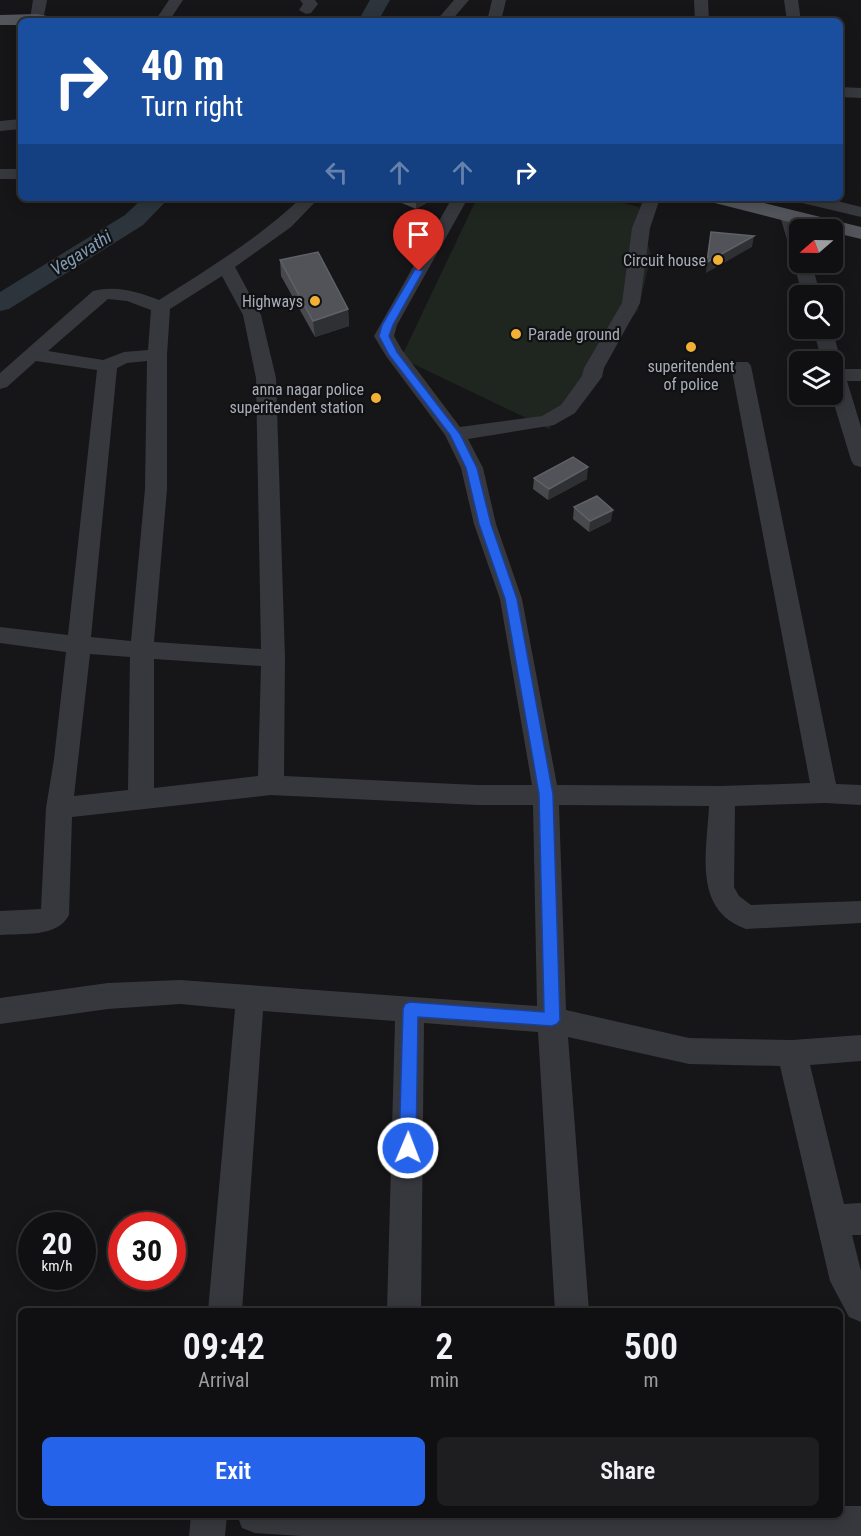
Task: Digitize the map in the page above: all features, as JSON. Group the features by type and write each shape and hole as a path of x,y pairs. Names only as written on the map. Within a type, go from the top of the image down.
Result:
{"main road":[{"path":"0,20 18,20"},
{"path":"730,201 861,233"}],"street":[{"path":"40,0 41,18"},
{"path":"164,18 176,0"},
{"path":"446,18 462,0"},
{"path":"495,18 499,0"},
{"path":"701,0 702,18"},
{"path":"791,0 794,18"},
{"path":"843,92 861,93"},
{"path":"0,126 18,124"},
{"path":"0,174 18,174"},
{"path":"161,307 225,266 285,223 308,201"},
{"path":"458,201 387,325 384,336 393,352 455,434 472,468 485,524 511,599 546,794 552,1020 572,1308"},
{"path":"455,434 547,421 568,409 592,377 594,368 631,303 641,228 651,201"},
{"path":"818,201 861,212"},
{"path":"225,266 252,315 266,378 273,658 271,785"},
{"path":"0,383 100,295 111,293 127,295 161,307"},
{"path":"141,799 142,650 156,489 157,355 161,307"},
{"path":"34,355 107,366 127,356 157,355"},
{"path":"0,923 48,920 55,915 59,808 67,759 107,366"},
{"path":"741,366 825,793"},
{"path":"843,370 861,375"},
{"path":"843,400 861,460"},
{"path":"0,635 79,645 273,658"},
{"path":"59,808 271,785 477,795 722,796 825,793 861,795"},
{"path":"722,796 720,888 729,904 747,917 861,912"},
{"path":"0,1011 108,996 180,992 552,1020 689,1051 792,1053 861,1048"},
{"path":"225,1308 250,998"},
{"path":"404,1308 410,1009"},
{"path":"792,1053 847,1220 847,1281 861,1305"},
{"path":"207,1536 208,1518"},
{"path":"303,1518 400,1524 789,1531 861,1524"}],"shaded area":[{"name":"Parade ground","path":"476,201 615,201 639,207 651,256 638,310 549,429 401,358"}],"building":[{"path":"711,232 754,236 707,262"},
{"name":"Highways","path":"318,252 348,309 313,321 280,260"},
{"path":"573,457 588,467 549,489 534,478"},
{"path":"597,496 613,510 590,521 574,507"}],"waterway":[{"name":"Vegavathi","path":"370,18 380,0"},
{"name":"Vegavathi","path":"0,303 134,220 154,201"}],"place":[{"name":"Circuit house","path":"718,260"},
{"name":"Highways","path":"315,301"},
{"name":"Parade ground","path":"516,334"},
{"name":"superitendent of police","path":"691,347"},
{"name":"anna nagar police superitendent station","path":"376,398"}],"route":[{"path":"408,1148 410,1009 552,1020 546,794 511,599 485,524 472,468 455,434 393,352 384,336 387,325 419,271"}]}
